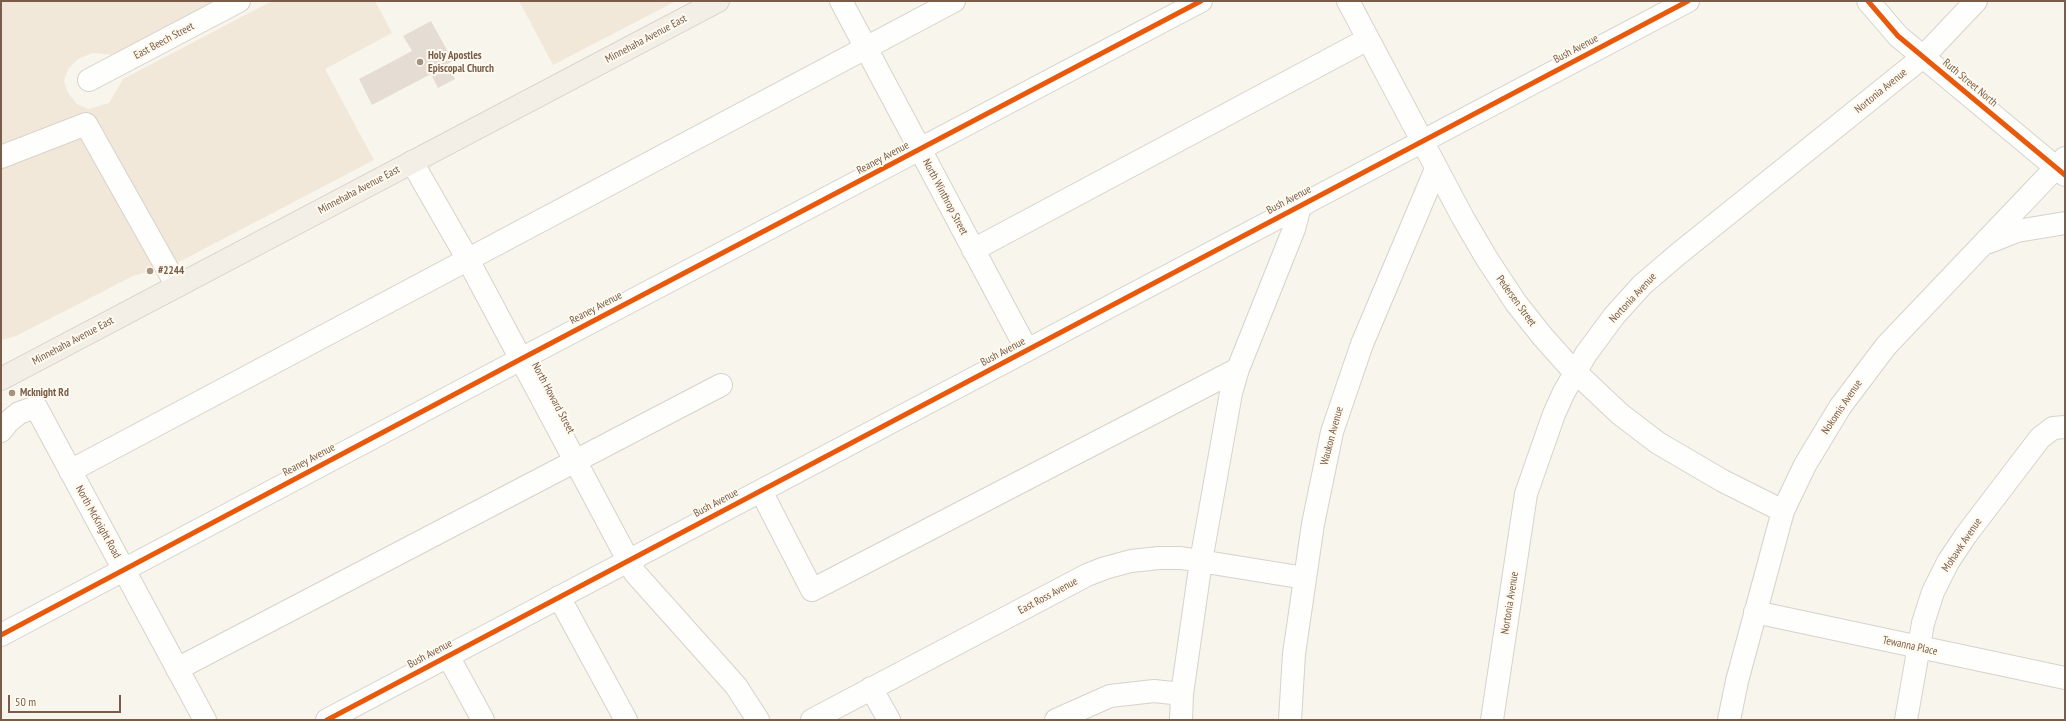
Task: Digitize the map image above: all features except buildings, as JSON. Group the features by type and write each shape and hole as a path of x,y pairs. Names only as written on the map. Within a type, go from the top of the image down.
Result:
{"main road":[{"name":"Minnehaha Avenue East","path":"1,379 718,1"},
{"path":"1,366 24,367"}],"street":[{"name":"East Beech Street","path":"89,80 239,1"},
{"name":"North Winthrop Street","path":"841,1 1027,350"},
{"path":"70,471 467,258 954,1"},
{"name":"Reaney Avenue","path":"1,635 125,571 521,359 1201,1"},
{"name":"Pedersen Street","path":"1348,1 1436,169 1486,259 1516,302 1556,352 1620,414 1658,443 1723,482 1783,511"},
{"name":"Bush Avenue","path":"336,718 559,597 1688,1"},
{"name":"Ruth Street North","path":"1868,1 1898,36 2062,167"},
{"name":"Nortonia Avenue","path":"1492,720 1526,494 1554,414 1575,372 1614,316 1642,285 1677,255 1923,57 1976,1"},
{"path":"973,250 1368,39"},
{"path":"1,156 86,124 177,286"},
{"name":"North Howard Street","path":"412,162 467,258 628,561 639,578 736,686 758,720"},
{"name":"Nokomis Avenue","path":"1729,720 1737,681 1783,511 1805,465 1840,407 1881,352 1984,244 2062,167"},
{"name":"Waukon Avenue","path":"1290,720 1294,654 1305,578 1318,492 1332,432 1345,390 1362,344 1436,169"},
{"path":"1180,720 1182,694 1201,561 1231,393 1238,369 1294,229 1300,206"},
{"path":"1984,244 2017,231 2065,223"},
{"path":"761,491 812,590 1238,369"},
{"path":"178,669 721,385"},
{"name":"North McKnight Road","path":"1,431 8,422 19,413 36,407 205,720"},
{"name":"Mohawk Avenue","path":"1906,720 1922,623 1948,562 1966,535 2040,438 2053,428 2065,427"},
{"name":"East Ross Avenue","path":"812,720 1080,579 1105,568 1131,561 1159,558 1201,561 1305,578"},
{"path":"559,597 626,720"},
{"name":"Tewanna Place","path":"1755,612 1918,648 2065,678"},
{"path":"448,656 482,720"},
{"path":"871,688 889,720"},
{"path":"1056,720 1110,696 1154,691 1182,694"}],"shaded area":[{"path":"1,1 214,1 113,55 93,53 78,59 68,69 64,81 68,93 77,104 88,109 109,103 123,79 272,1 375,1 392,33 325,69 374,160 177,263 133,276 16,336 1,340"},
{"path":"519,1 676,1 553,65"}],"cycle path":[{"path":"1,635 1201,1"},
{"path":"327,720 1688,1"},
{"path":"1868,1 1898,36 2065,175"}],"place":[{"name":"Holy Apostles Episcopal Church","path":"420,62"},
{"name":"#2244","path":"150,271"},
{"name":"Mcknight Rd","path":"12,393"}]}
